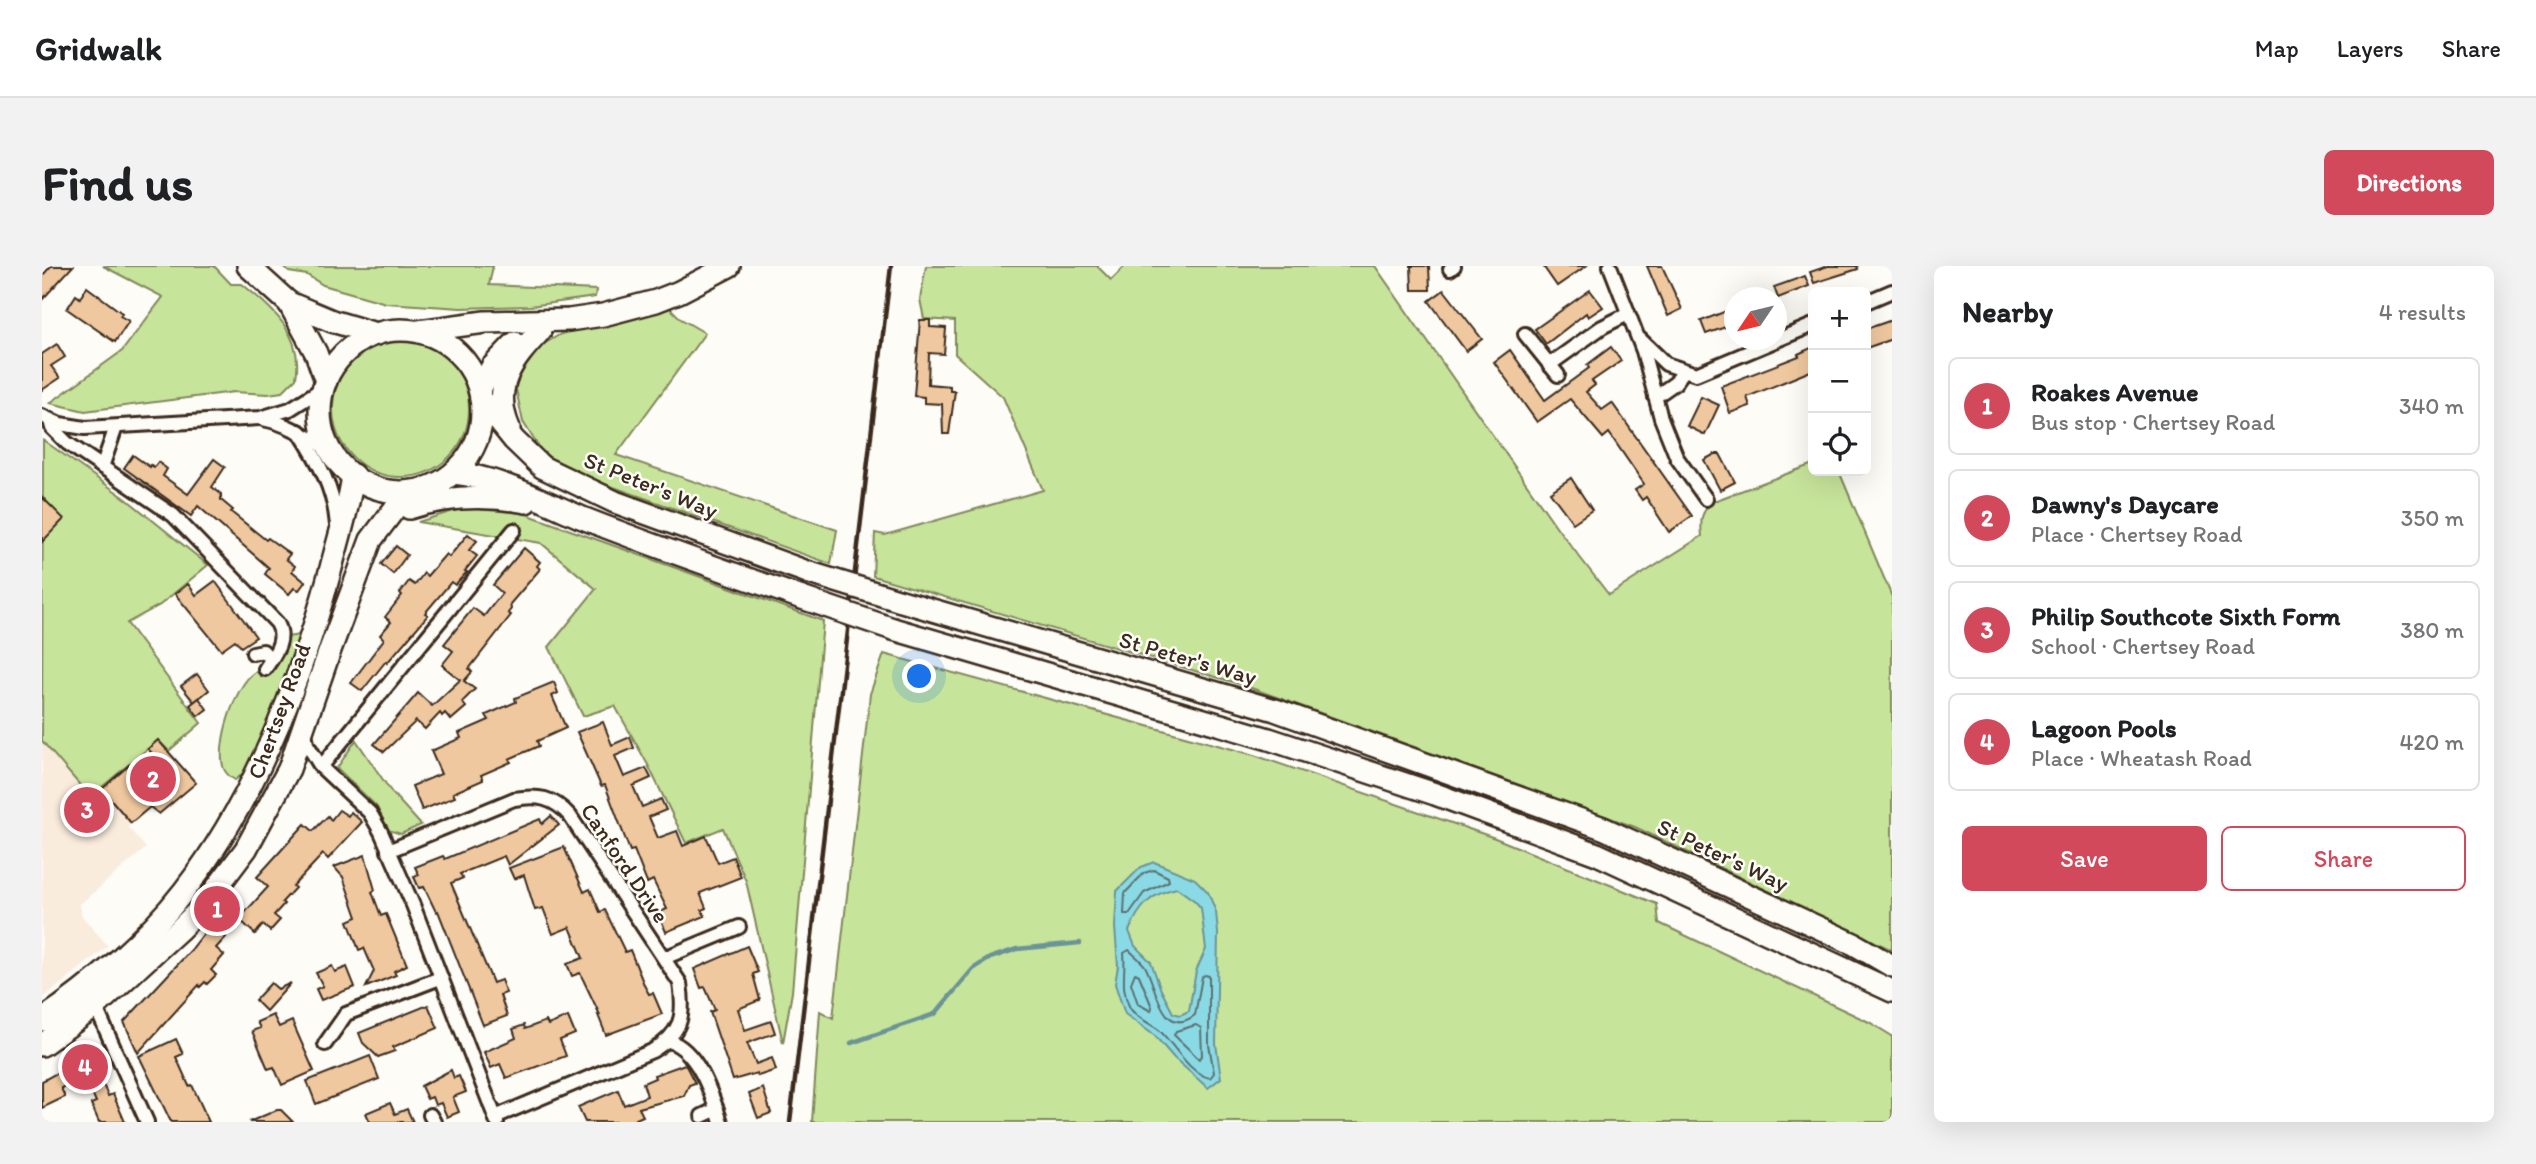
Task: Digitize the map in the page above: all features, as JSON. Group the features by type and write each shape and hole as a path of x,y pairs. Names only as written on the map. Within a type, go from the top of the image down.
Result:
{"main road":[{"path":"248,266 289,303 331,321 376,334"},
{"path":"417,331 450,345 463,358 480,394 483,412 478,439 472,452 454,472 429,487 396,492 377,488 353,475 331,450 321,420 325,385 332,368 346,352 363,339 389,330 417,331 485,322 569,320 603,315 656,302 729,266"},
{"path":"289,303 316,353 325,385"},
{"path":"480,394 492,367 511,346 569,320"},
{"path":"514,440 502,403 503,389 517,356 540,331"},
{"name":"St Peter's Way","path":"480,394 514,440 542,467 615,502 810,573 1275,710 1603,828 1854,944 1892,965"},
{"path":"454,472 472,474 517,488 579,516 893,629 1269,739 1435,794 1597,854 1892,991"},
{"name":"Chertsey Road","path":"42,1020 84,989 132,946 183,893 214,850 248,788 295,682 319,613 348,507 353,475"},
{"name":"Chertsey Road","path":"42,1045 96,1006 179,930 203,906 246,849 281,788 294,756 371,540 399,503 415,491"},
{"path":"385,521 433,500 467,498 498,498 537,504 579,516"},
{"path":"277,723 285,745 294,756"},
{"path":"132,946 139,949 148,948 179,930"}],"street":[{"path":"1610,266 1637,337 1676,458 1706,499"},
{"path":"1871,300 1892,290"},
{"path":"1549,365 1602,327 1628,314"},
{"path":"1637,337 1666,364 1683,372 1696,374 1808,327"},
{"path":"1525,334 1558,376"},
{"path":"1656,397 1675,383 1683,372"},
{"path":"46,418 73,427 116,427 260,418 290,409 325,385"},
{"path":"46,418 67,443 173,515 277,623 281,629 281,638 268,665 263,651 253,653"},
{"path":"260,418 279,422 299,431 331,450"},
{"path":"102,467 116,427"},
{"path":"299,431 319,461 328,481 338,525 335,554"},
{"path":"321,767 514,530"},
{"path":"304,726 307,744 321,767 370,813 413,905 496,1120 669,1041 686,1049 694,1059 719,1116 702,1116"},
{"path":"294,756 321,767"},
{"name":"Canford Drive","path":"388,851 514,799 533,796 547,798 560,805 570,816 680,983 684,1012 669,1041"},
{"name":"Canford Drive","path":"664,958 721,928 739,927"},
{"path":"326,1044 346,1014 440,978"},
{"path":"84,989 96,1006 147,1122"}],"shaded area":[{"path":"42,741 90,797 102,789 131,823 128,827 146,848 80,904 82,916 108,946 42,999"}],"green space":[{"path":"103,266 214,266 231,284 242,284 254,293 284,324 295,349 296,378 282,392 268,394 234,392 85,411 50,403 122,351 163,297"},
{"path":"282,266 493,266 489,285 596,290 595,297 530,306 461,308 386,303 323,285 307,275 289,272"},
{"path":"926,266 1097,266 1111,280 1125,266 1375,266 1558,529 1609,595 1702,536 1702,516 1714,501 1808,466 1808,476 1841,476 1892,597 1892,950 1635,827 1243,685 873,576 875,533 885,535 1043,490 1003,397 955,354 955,321 924,319 920,299"},
{"path":"669,307 681,319 705,333 616,455 837,530 831,564 571,472 542,452 523,422 514,380 530,352 561,334"},
{"path":"401,341 427,346 449,361 464,383 469,409 464,435 449,457 427,472 401,477 375,472 353,457 338,435 333,409 338,383 353,361 375,346"},
{"path":"43,440 125,498 208,565 160,605 127,623 201,723 169,751 158,740 90,797 42,741"},
{"path":"463,508 523,513 823,621 792,992 783,1043 746,881 723,828 686,843 648,765 615,706 583,716 549,647 596,589 541,543 418,522"},
{"path":"300,635 264,736 254,756 235,780 225,771 222,759 222,746 234,702 248,679 256,671 265,669 281,638"},
{"path":"884,654 1254,755 1495,838 1657,904 1659,923 1869,1022 1892,1036 1892,1122 812,1122 820,1011 833,1018 870,694"},
{"path":"356,740 392,793 421,825 401,834 388,830 377,807 337,768"}],"water":[{"path":"1154,862 1195,879 1208,892 1216,912 1216,1044 1221,1078 1208,1088 1174,1058 1155,1036 1125,1014 1115,984 1118,966 1115,927 1117,891 1141,867","holes":["1177,888 1201,908 1206,949 1196,971 1189,1011 1180,1015 1173,1013 1151,962 1135,946 1129,931 1142,908 1160,893"]}],"building":[{"path":"51,266 73,266 42,300 42,276"},
{"path":"1411,266 1429,266 1430,290 1412,290"},
{"path":"1543,266 1586,266 1557,286"},
{"path":"1647,266 1662,266 1682,309 1668,316"},
{"path":"1828,266 1857,266 1858,269 1814,283 1810,272"},
{"path":"1805,276 1809,286 1787,295 1787,287 1774,287"},
{"path":"87,287 129,321 115,342 67,309 76,295 80,298"},
{"path":"1444,290 1482,339 1466,351 1429,301"},
{"path":"1590,290 1603,307 1588,317 1586,313 1546,344 1535,329"},
{"path":"1724,312 1724,328 1706,334 1701,321"},
{"path":"920,320 930,320 930,327 946,328 944,354 929,353 928,384 950,386 950,391 955,391 949,434 943,434 942,404 924,403 924,397 914,396"},
{"path":"1892,320 1892,339 1871,346 1871,327"},
{"path":"57,344 65,357 51,366 60,378 42,390 42,354"},
{"path":"1611,347 1621,361 1592,381 1595,385 1586,392 1602,410 1612,403 1692,516 1669,532 1646,497 1642,500 1635,490 1644,484 1609,433 1603,438 1570,399 1537,422 1494,362 1510,350 1545,400 1589,368 1587,365"},
{"path":"1808,349 1808,372 1747,397 1750,406 1730,413 1721,386 1799,356 1798,354"},
{"path":"1701,397 1719,405 1705,435 1687,426"},
{"path":"1720,454 1735,482 1720,490 1704,460"},
{"path":"133,455 150,467 154,467 158,462 167,469 163,476 188,494 214,459 225,467 212,487 221,494 221,500 233,510 231,512 266,540 268,538 290,554 286,559 295,566 292,571 305,582 299,590 294,588 289,594 265,574 269,568 198,506 191,516 124,468"},
{"path":"1571,478 1592,510 1573,523 1550,492"},
{"path":"42,497 64,519 42,542"},
{"path":"468,534 477,541 469,550 477,556 465,571 467,572 455,585 451,582 425,613 428,615 362,691 351,683 384,639 380,635 391,622 385,617 409,581 415,585 424,573 427,576 446,554 449,557"},
{"path":"396,546 407,555 393,574 381,564"},
{"path":"524,548 540,562 537,566 540,569 510,604 508,613 511,615 469,669 472,672 464,681 475,689 462,702 466,707 451,720 445,713 442,716 440,713 425,729 416,721 384,752 374,744 418,693 432,706 460,680 442,665 453,651 444,644 473,608 484,616 502,593 493,585"},
{"path":"215,581 256,637 241,647 235,640 221,650 175,594 188,584 196,595"},
{"path":"197,674 209,690 194,702 181,686"},
{"path":"554,682 558,693 552,696 566,728 537,741 539,746 509,759 511,762 481,775 483,780 453,793 455,797 422,810 412,786 441,774 431,751 461,738 459,733 489,720 486,715 516,702 515,698"},
{"path":"199,698 207,709 198,716 190,705"},
{"path":"603,722 612,745 630,737 634,748 615,756 624,777 646,768 651,778 633,786 642,807 661,799 666,810 649,817 658,838 677,831 683,846 706,836 718,863 733,857 741,877 700,893 706,908 702,910 705,916 666,932 658,913 667,909 653,880 647,883 634,850 630,851 605,785 601,786 577,732"},
{"path":"158,740 196,783 159,814 150,807 131,823 102,789 129,765 138,775 157,759 148,749"},
{"path":"339,810 348,816 351,812 362,822 328,859 323,854 293,886 295,888 274,915 280,920 270,931 263,925 255,934 239,919 268,887 257,877 305,824 313,831 328,816 331,820"},
{"path":"551,816 559,825 508,865 504,856 460,874 463,878 451,883 493,983 501,980 506,993 500,995 507,1016 483,1025 438,911 436,912 424,887 419,888 414,877 419,875 415,867 443,856 445,859 540,819 542,824"},
{"path":"564,847 584,892 590,889 600,912 605,910 625,952 630,950 645,987 649,994 653,993 662,1014 606,1035 600,1015 580,973 572,976 567,964 583,958 570,927 553,934 543,908 535,910 524,875 514,879 509,868"},
{"path":"365,855 375,890 372,892 381,916 386,914 407,965 394,971 396,975 366,987 374,971 364,948 359,950 348,921 357,917 343,877 334,867"},
{"path":"211,924 226,937 216,948 224,955 211,970 216,975 207,984 205,982 200,987 199,985 138,1053 124,1022 191,950"},
{"path":"747,946 758,972 753,974 760,1000 738,1009 745,1030 771,1021 775,1033 747,1043 756,1064 772,1058 776,1070 733,1080 710,1012 715,1010 705,987 701,988 694,969"},
{"path":"332,966 335,972 347,967 355,987 321,1000 316,989 323,986 316,973"},
{"path":"271,983 278,989 291,983 266,1011 255,1000"},
{"path":"428,1005 438,1028 393,1047 395,1051 378,1057 363,1043 359,1033"},
{"path":"273,1015 279,1027 292,1021 314,1071 282,1085 274,1067 268,1069 252,1031 260,1028 257,1022"},
{"path":"568,1017 575,1034 560,1040 566,1056 506,1078 500,1064 491,1068 484,1052 516,1038 513,1029 524,1025 525,1029 546,1021 548,1025"},
{"path":"176,1039 183,1054 176,1057 209,1122 171,1122 139,1056"},
{"path":"92,1046 102,1068 97,1071 108,1096 113,1094 125,1122 99,1122 91,1104 96,1102 85,1077 61,1088 65,1097 42,1108 42,1081 84,1058 81,1051"},
{"path":"370,1056 379,1079 316,1104 307,1081"},
{"path":"685,1064 695,1083 689,1085 684,1096 639,1108 643,1116 636,1119 637,1122 585,1122 578,1107 618,1090 624,1105 647,1096 643,1083 655,1078 654,1075"},
{"path":"451,1070 454,1078 459,1076 466,1092 453,1097 459,1112 447,1117 441,1103 435,1105 432,1097 427,1099 421,1086"},
{"path":"763,1088 771,1113 758,1118 749,1094"},
{"path":"390,1103 395,1114 407,1109 413,1122 370,1122 366,1113"},
{"path":"281,1110 293,1122 249,1122"}],"waterway":[{"path":"851,1043 935,1014 973,969 990,958 1017,949 1080,943"}],"railway":[{"path":"790,1122 891,266"}],"place":[{"name":"Dawny's Daycare","path":"153,779"},
{"name":"Philip Southcote Sixth Form","path":"87,810"},
{"name":"Roakes Avenue","path":"217,909"},
{"name":"Lagoon Pools","path":"85,1067"}]}
